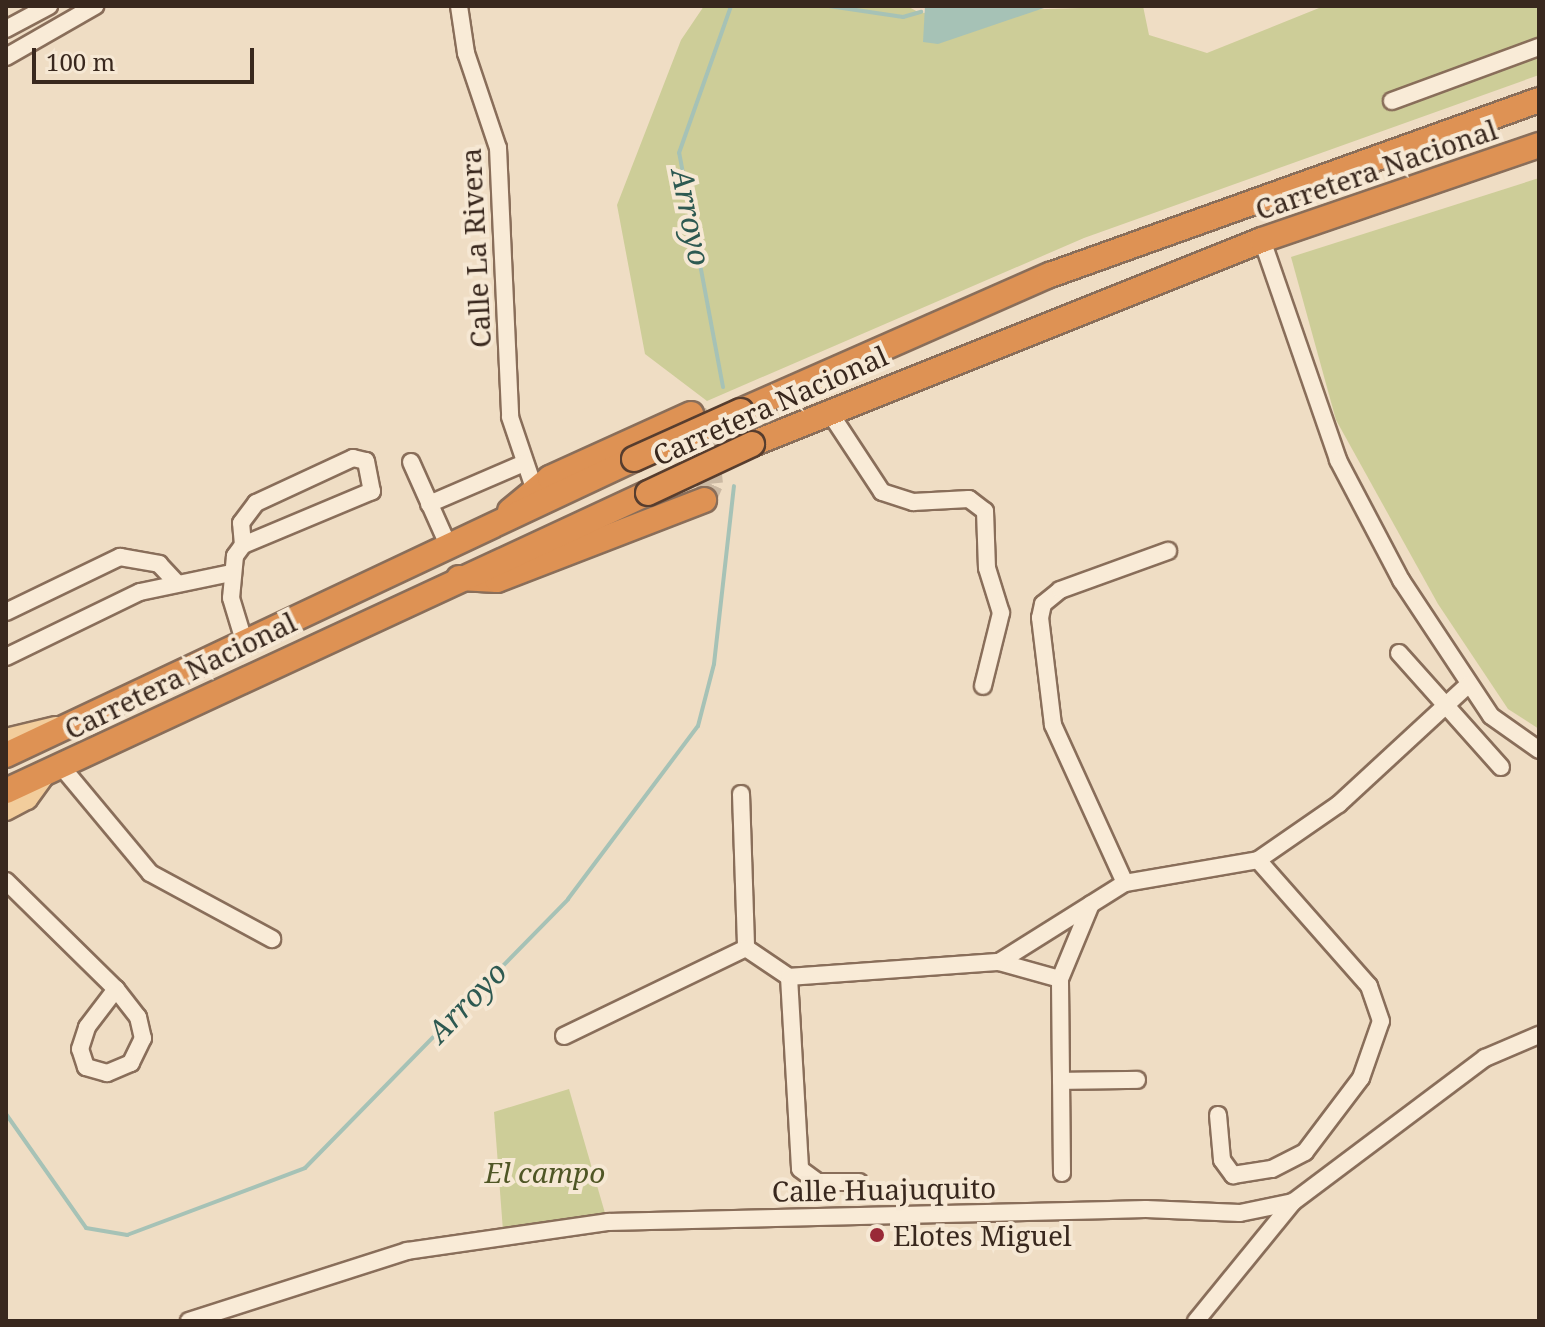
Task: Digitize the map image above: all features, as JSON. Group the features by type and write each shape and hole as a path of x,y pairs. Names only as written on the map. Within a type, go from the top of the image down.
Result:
{"highway":[{"name":"Carretera Nacional","path":"6,755 634,459 1050,275 1539,100"},
{"name":"Carretera Nacional","path":"6,791 457,578 828,410 1262,240 1539,145"},
{"path":"493,526 534,488 691,414"},
{"path":"457,578 497,580 704,500"}],"main road":[{"name":"Carretera Nacional","path":"6,739 41,726 65,728"},
{"name":"Carretera Nacional","path":"6,810 27,799 54,769"}],"street":[{"path":"6,29 49,6"},
{"path":"6,57 95,6"},
{"name":"Calle La Rivera","path":"459,6 466,53 498,148 510,417 534,488"},
{"path":"1392,101 1539,47"},
{"path":"1262,240 1338,460 1468,685 1491,716 1539,750"},
{"path":"828,410 882,492 913,502 969,499 985,511 987,568 1001,613 983,686"},
{"path":"243,545 372,491 366,461 353,458 256,503 241,523 243,545 231,573 245,644"},
{"path":"411,462 449,547"},
{"path":"429,504 524,463"},
{"path":"1125,883 1053,725 1040,618 1043,604 1060,590 1168,551"},
{"path":"6,612 120,557 159,564 176,582"},
{"path":"6,657 113,604 176,582 231,573"},
{"path":"1399,653 1442,708 1501,767"},
{"path":"999,962 1125,883 1258,860 1339,804 1468,685"},
{"path":"54,769 150,873 272,939"},
{"path":"741,794 746,948"},
{"path":"1218,1115 1222,1160 1233,1175 1272,1169 1305,1152 1361,1078 1381,1021 1369,986 1258,860"},
{"path":"6,881 116,989 143,1038 131,1063 107,1073 86,1067 80,1049 87,1027 116,989"},
{"path":"1062,1173 1060,979 1091,904"},
{"path":"746,948 789,977 999,962 1060,979"},
{"path":"564,1036 746,948"},
{"path":"789,977 800,1169 818,1182 859,1182"},
{"name":"Calle Huajuquito","path":"189,1321 407,1251 563,1226 1064,1210 1240,1213 1293,1202 1485,1058 1539,1035"},
{"path":"1061,1081 1137,1080"},
{"path":"1196,1321 1293,1202"}],"green space":[{"path":"704,6 907,6 920,13 1143,6 1149,35 1207,53 1324,6 1539,6 1539,75 1084,238 707,401 645,354 617,205 681,40"},
{"path":"1539,178 1539,729 1508,709 1438,604 1336,420 1291,257"},
{"name":"El campo","path":"569,1089 607,1220 503,1231 494,1112"}],"shaded area":[{"path":"925,6 1050,6 938,44 923,42"}],"waterway":[{"name":"Arroyo","path":"723,387 679,153 731,6"},
{"name":"Arroyo","path":"829,6 903,17 921,12"},
{"name":"Arroyo","path":"6,1114 86,1228 127,1235 305,1168 568,899 698,726 714,664 734,486"}],"tunnel":[{"path":"695,413 706,435 711,484 704,500"}],"place":[{"name":"Elotes Miguel","path":"877,1235"}]}
